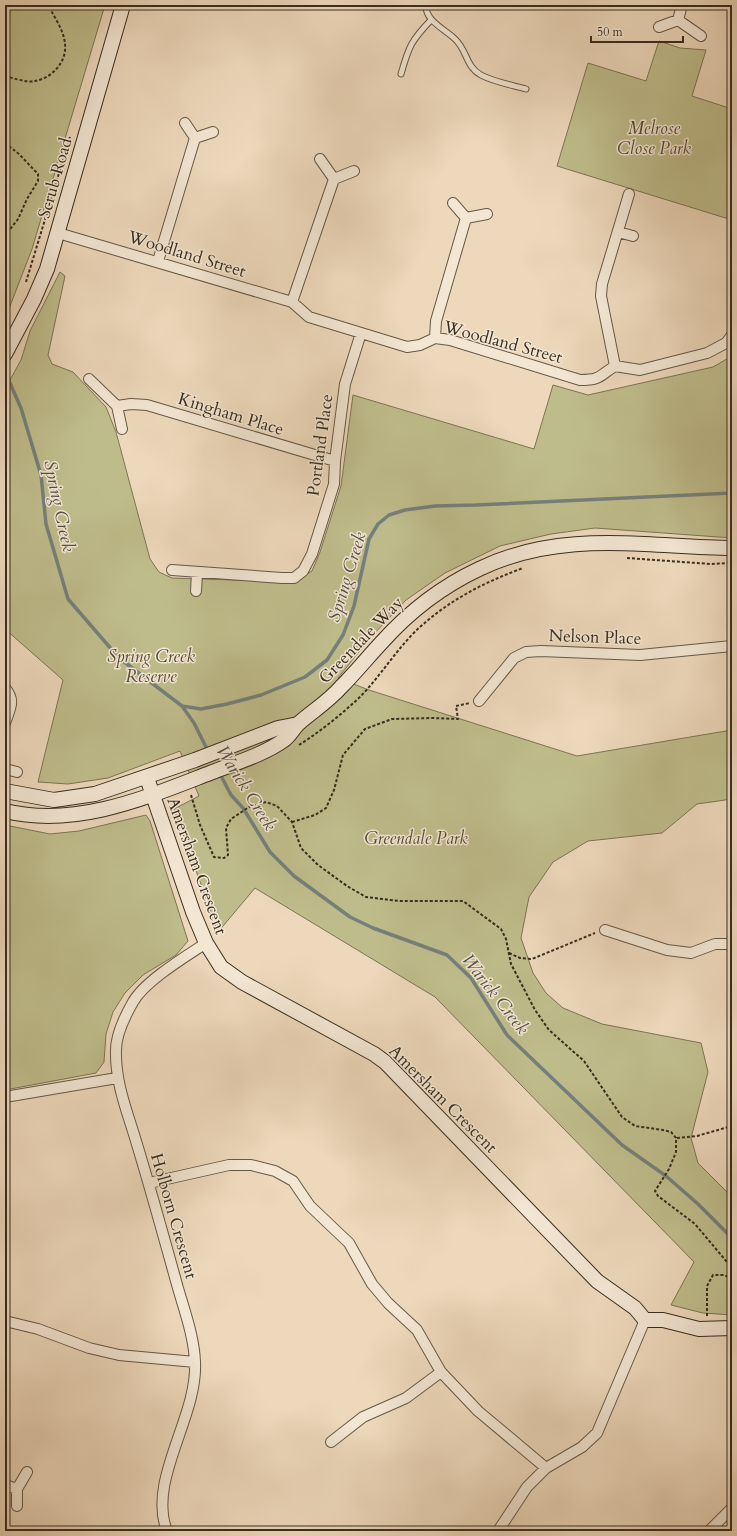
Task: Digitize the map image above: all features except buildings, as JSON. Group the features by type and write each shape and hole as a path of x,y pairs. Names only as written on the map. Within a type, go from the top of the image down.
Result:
{"street":[{"name":"Scrub Road","path":"5,354 47,269 123,5"},
{"path":"678,20 682,5"},
{"path":"659,27 678,20"},
{"path":"678,20 701,36"},
{"path":"185,123 195,138"},
{"path":"195,138 214,132"},
{"path":"158,261 195,138"},
{"path":"320,159 334,179"},
{"path":"292,302 334,179 354,170"},
{"path":"629,194 602,284 601,296 616,366 640,370 707,353 726,342 732,336"},
{"path":"452,203 466,218"},
{"path":"466,218 487,214"},
{"path":"434,338 436,321 466,218"},
{"path":"618,232 633,236"},
{"name":"Woodland Street","path":"58,233 158,261 292,302 309,317 407,347 420,345 434,338 450,340 580,380 594,380 604,376 616,366"},
{"name":"Portland Place","path":"172,570 282,578 294,578 304,571 312,554 334,484 335,462 345,384 361,333"},
{"path":"89,379 116,406 122,429"},
{"name":"Kingham Place","path":"116,406 131,404 146,405 335,462"},
{"name":"Greendale Way","path":"5,811 30,815 66,815 103,810 152,794 252,757 286,739 298,724 329,699 383,640 419,606 459,580 492,563 512,556 568,544 609,542 681,547 732,548"},
{"path":"196,592 197,573"},
{"name":"Nelson Place","path":"478,701 514,658 526,652 541,651 640,655 732,646"},
{"path":"5,688 11,696 12,702 5,723"},
{"name":"Greendale Way","path":"5,791 54,800 94,794 147,778 246,742 278,728 298,724"},
{"path":"5,769 17,772"},
{"name":"Amersham Crescent","path":"147,778 206,943 221,967 242,982 374,1054 385,1062 597,1281 635,1308 645,1320"},
{"path":"605,930 667,950 691,953 716,944 732,944"},
{"name":"Holborn Crescent","path":"167,1531 162,1511 163,1488 193,1395 195,1362 188,1325 149,1183 117,1078 116,1048 122,1022 134,1000 149,984 206,943"},
{"path":"5,1097 117,1078"},
{"path":"149,1183 229,1164 257,1166 276,1171 293,1181 310,1206 349,1243 372,1284 388,1303 417,1330 441,1372 478,1411 546,1468"},
{"path":"498,1531 527,1487 546,1468 582,1447 597,1433 645,1320 663,1320 699,1329 732,1328"},
{"path":"5,1321 38,1329 89,1348 119,1355 195,1362"},
{"path":"331,1442 363,1417 406,1398 441,1372"},
{"path":"17,1506 17,1489 27,1472"},
{"path":"5,1485 17,1489"},
{"path":"709,1531 732,1508"}],"lane":[{"path":"426,5 426,10 431,20 455,38 463,47 468,64 475,71 482,76 526,89"},
{"path":"401,74 409,46 414,37 431,20"}],"path":[{"path":"5,76 34,82 51,74 59,68 63,60 65,45 63,36 48,5"},
{"path":"25,286 71,133"},
{"path":"5,143 19,154 38,174 38,182 27,199 20,215 8,232 5,254"},
{"path":"621,557 711,564 732,563"},
{"path":"295,747 318,733 361,696 420,627 456,598 489,581 524,568"},
{"path":"292,822 315,815 326,808 334,790 343,755 365,729 392,719 458,719 456,706 478,701"},
{"path":"190,791 200,825 214,857 224,858 228,855 226,828 231,819 249,807 266,802 277,806 292,822 301,848 318,865 347,886 366,897 399,901 463,901 501,929 506,939 511,964 535,1010 549,1030 584,1061 622,1117 636,1126 671,1132 676,1138 676,1152 669,1169 658,1184 655,1191 658,1196 695,1224 732,1268"},
{"path":"509,953 520,958 532,959 605,930"},
{"path":"676,1138 697,1136 732,1126"},
{"path":"707,1329 706,1286 713,1275 724,1276 732,1279"}],"green space":[{"path":"5,5 105,5 32,249 5,319"},
{"name":"Melrose Close Park","path":"659,41 680,48 706,50 692,96 732,109 732,220 557,166 588,63 646,81"},
{"path":"60,272 65,276 48,355 52,364 73,372 106,407 116,432 150,559 159,572 172,578 293,582 312,571 320,552 341,486 353,395 534,449 553,385 588,395 713,367 732,356 732,538 595,528 551,534 500,546 445,573 406,600 370,638 338,678 369,690 577,756 732,730 732,799 697,804 662,833 588,841 553,862 529,897 521,938 533,973 546,993 563,1008 602,1024 701,1043 708,1072 691,1138 698,1163 732,1197 732,1315 703,1313 671,1305 694,1262 435,997 255,888 218,932 174,809 199,796 180,751 108,778 68,784 38,782 63,680 5,629 5,389 21,360 30,331"},
{"path":"146,815 150,821 188,941 176,955 143,975 125,993 113,1012 106,1034 104,1062 96,1073 5,1090 5,825 50,834 79,831"}],"waterway":[{"name":"Spring Creek","path":"5,372 21,408 41,475 46,524 68,599 119,658 182,706 201,709 261,695 305,677 327,660 343,635 354,606 369,539 378,524 389,515 405,510 435,506 732,493"},
{"name":"Warick Creek","path":"182,706 194,723 208,751"},
{"name":"Warick Creek","path":"219,772 231,795 243,808 270,852 294,876 350,917 373,928 447,955 471,978 507,1035 622,1145 666,1176 698,1204 732,1238"}],"park label":[{"name":"Spring Creek Reserve","path":"151,666"},
{"name":"Greendale Park","path":"416,838"}]}
